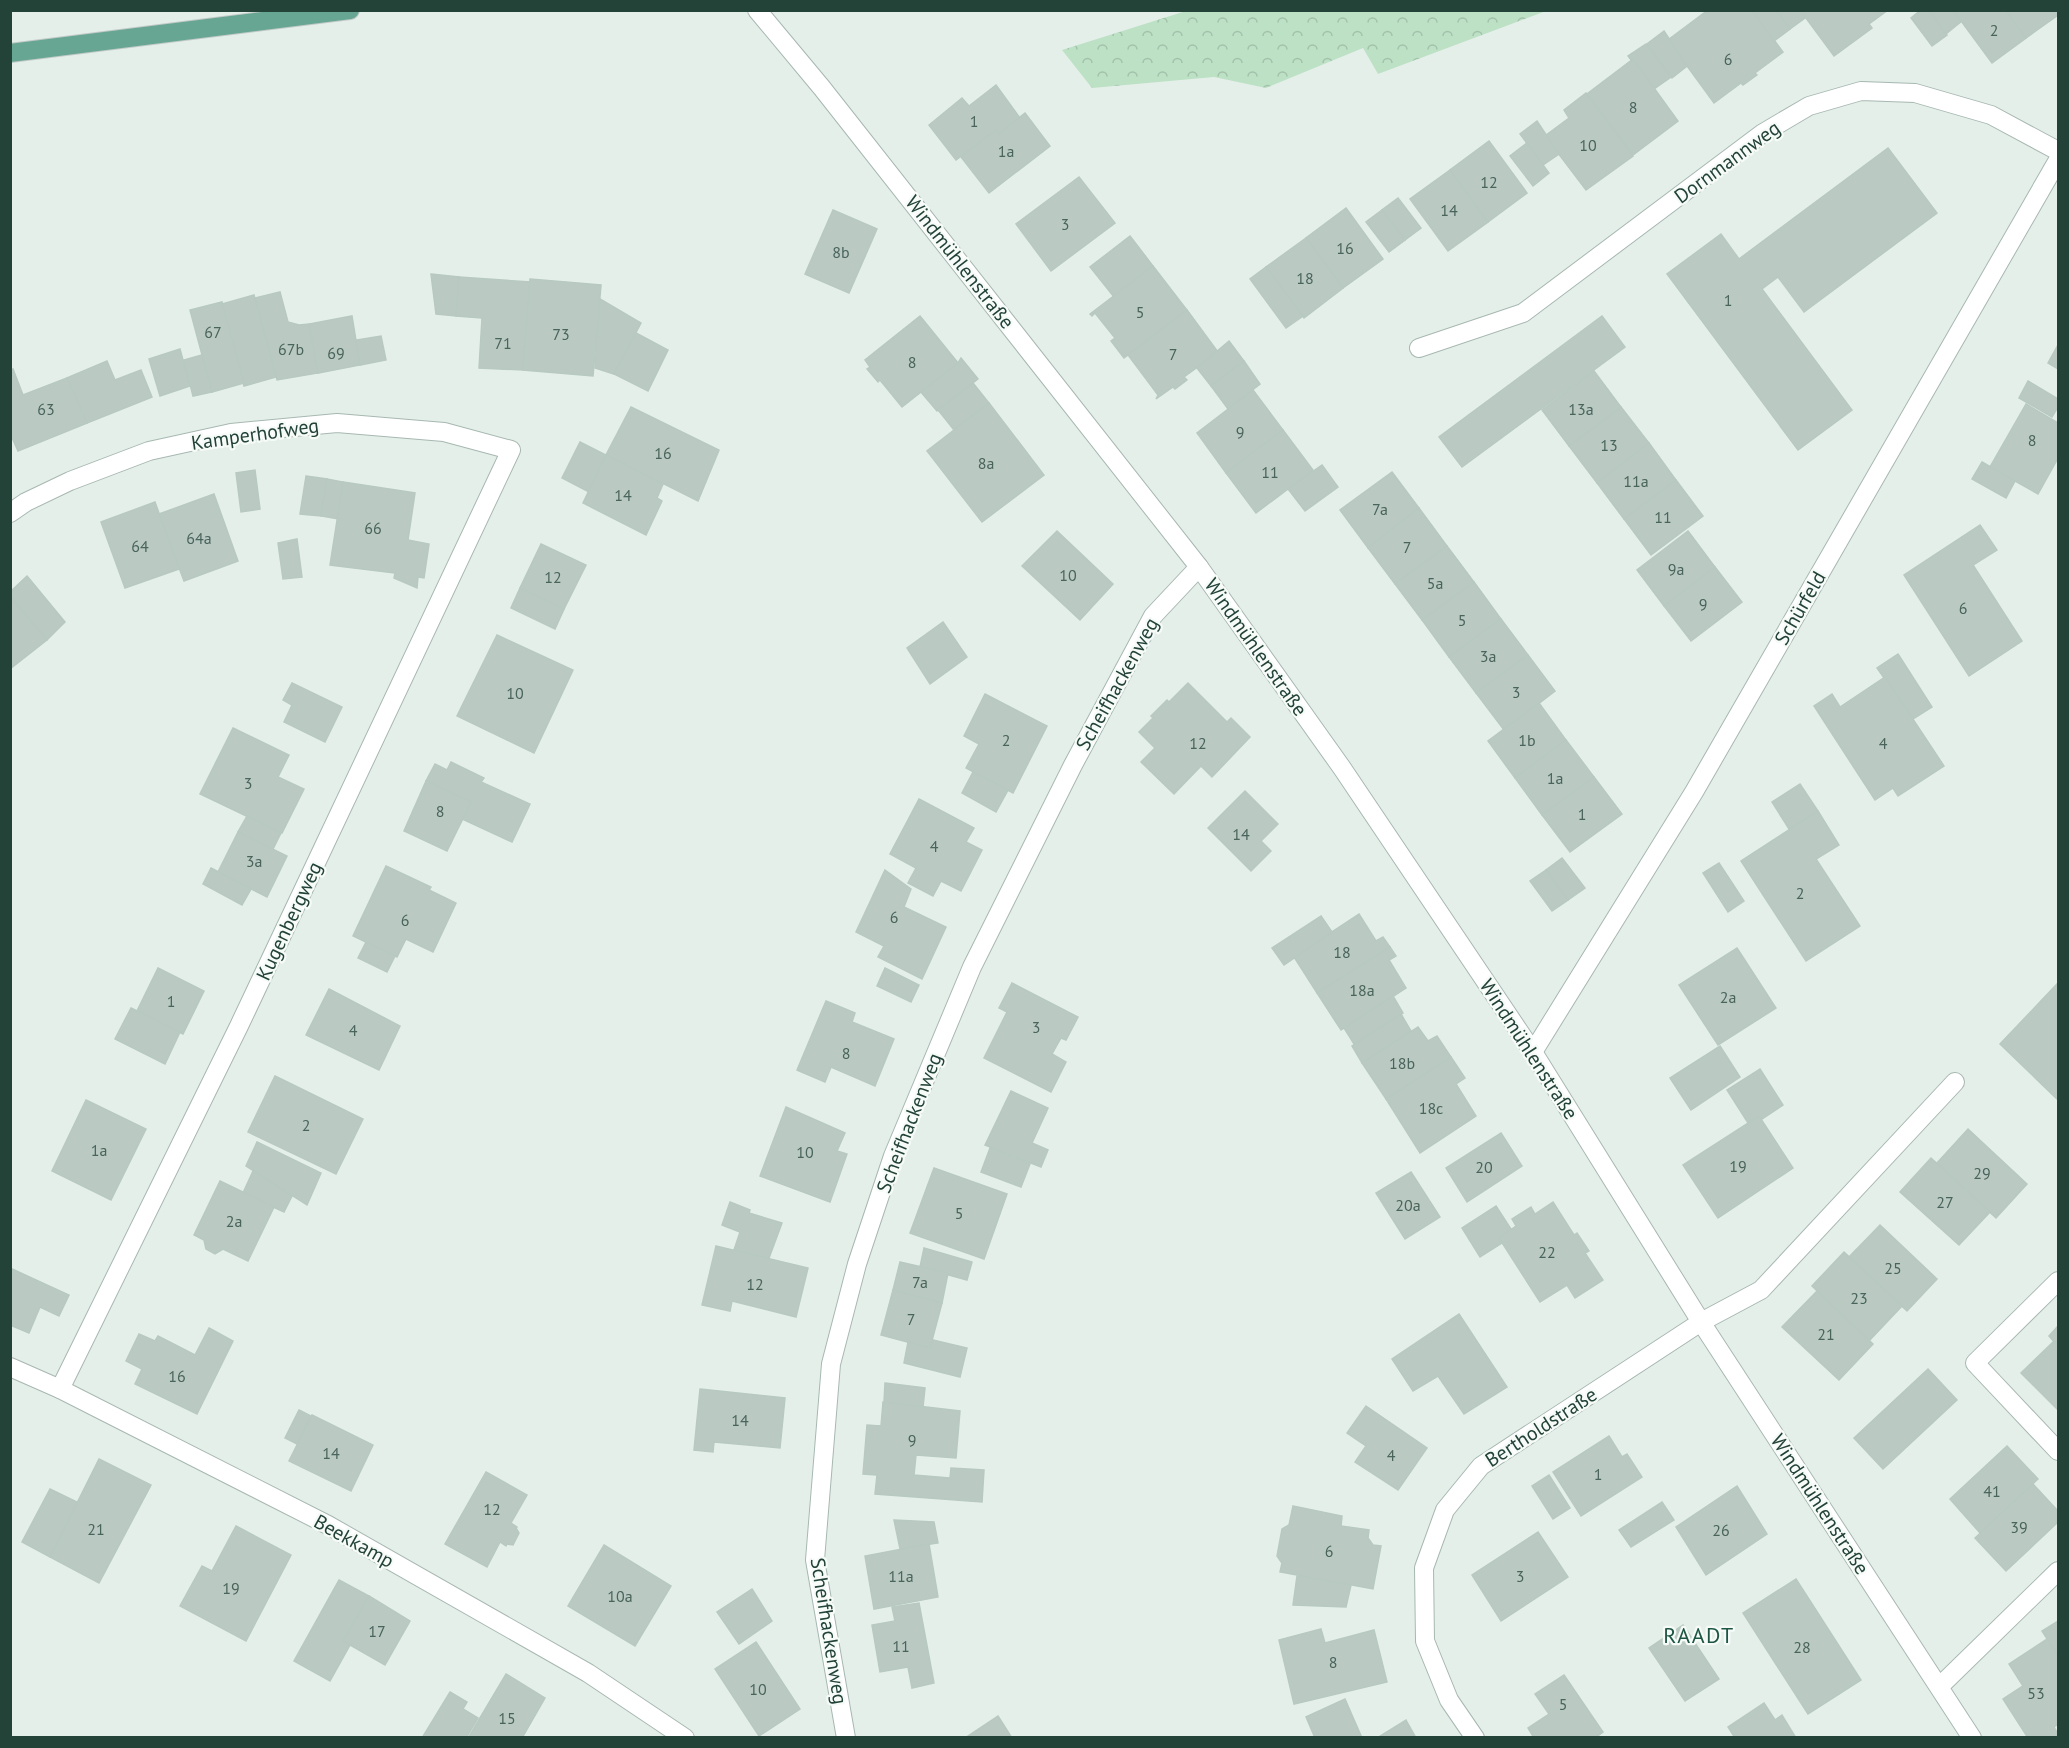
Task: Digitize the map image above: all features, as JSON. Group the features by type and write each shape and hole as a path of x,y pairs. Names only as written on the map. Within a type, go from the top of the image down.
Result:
{"main road":[{"path":"10,54 350,10"}],"street":[{"name":"Windmühlenstraße","path":"758,10 830,97 1198,567 1342,768 1533,1052 1701,1322 1972,1737"},
{"name":"Dornmannweg","path":"1419,348 1523,313 1763,133 1809,106 1861,91 1915,93 1991,115 2058,151"},
{"name":"Schürfeld","path":"1533,1052 1694,792 2058,160"},
{"name":"Kamperhofweg","path":"10,513 26,502 70,481 149,451 231,433 337,423 444,432 511,450"},
{"name":"Kugenbergweg","path":"60,1389 239,1026 511,450"},
{"name":"Scheifhackenweg","path":"846,1737 815,1560 831,1364 857,1264 893,1156 972,967 1073,765 1153,616 1198,567"},
{"path":"1701,1322 1761,1290 1955,1082"},
{"path":"2058,1281 1975,1363 2058,1451"},
{"name":"Bertholdstraße","path":"1475,1737 1449,1700 1425,1641 1424,1568 1445,1510 1481,1466 1701,1322"},
{"name":"Beekkamp","path":"10,1367 60,1389 328,1525 588,1673 686,1737"},
{"path":"1940,1686 2058,1571"}],"green space":[{"path":"1189,10 1546,11 1378,74 1363,48 1266,88 1214,77 1092,88 1062,50"}],"building":[{"path":"1708,10 1752,10 1783,52 1755,73 1757,75 1743,85 1741,83 1714,103 1668,40"},
{"path":"1752,10 1776,10 1790,29 1774,41"},
{"path":"1776,10 1800,10 1805,18 1790,29"},
{"path":"1800,10 1888,10 1869,24 1872,28 1834,56"},
{"path":"1921,10 1929,10 1947,35 1932,46 1911,18"},
{"path":"1929,10 1953,10 1962,21 1946,34"},
{"path":"1953,10 2006,10 2026,38 1992,63"},
{"path":"2006,10 2058,10 2058,15 2026,38"},
{"path":"1664,31 1687,66 1672,78 1647,44"},
{"path":"1646,44 1671,77 1654,89 1628,56"},
{"path":"1633,59 1678,121 1633,155 1587,94"},
{"path":"996,85 1020,118 999,134 996,130 956,160 929,125 962,98 969,106"},
{"path":"1586,93 1633,156 1586,190 1545,136 1569,118 1564,110"},
{"path":"1025,113 1050,146 989,193 961,157 996,130 999,134"},
{"path":"1537,121 1559,154 1543,165 1520,134"},
{"path":"1489,141 1527,193 1488,222 1450,170"},
{"path":"1527,143 1549,173 1533,186 1510,156"},
{"path":"1888,148 1937,213 1804,312 1778,277 1762,289 1852,410 1798,450 1667,274 1721,234 1739,259"},
{"path":"1450,170 1488,222 1448,251 1410,199"},
{"path":"1079,177 1115,223 1051,271 1016,224"},
{"path":"1398,198 1421,228 1405,240 1382,210"},
{"path":"1346,208 1383,259 1343,288 1306,238"},
{"path":"833,210 877,229 849,293 805,274"},
{"path":"1382,210 1405,240 1389,252 1366,222"},
{"path":"1130,236 1153,266 1114,297 1090,267"},
{"path":"1306,238 1343,288 1304,318 1266,267"},
{"path":"1153,266 1187,310 1124,358 1111,341 1115,338 1095,313 1092,316 1090,314"},
{"path":"1266,267 1303,316 1286,328 1250,279"},
{"path":"431,274 459,277 456,316 436,314"},
{"path":"459,277 530,282 523,370 479,368 482,318 456,316"},
{"path":"530,279 601,285 593,376 523,370"},
{"path":"280,292 288,322 299,325 309,324 318,373 277,380 255,298"},
{"path":"254,295 276,377 244,386 222,304"},
{"path":"600,299 641,323 614,374 595,368"},
{"path":"222,302 244,383 212,392 190,310"},
{"path":"1187,310 1218,352 1184,377 1187,380 1156,399 1158,395 1128,355"},
{"path":"352,316 360,365 318,373 309,324"},
{"path":"920,316 958,363 902,407 880,380 878,382 867,369 870,367 865,360"},
{"path":"1602,316 1625,347 1462,467 1439,437"},
{"path":"636,333 668,350 648,391 614,374"},
{"path":"381,336 386,360 360,365 356,340"},
{"path":"1229,341 1244,361 1211,386 1197,368"},
{"path":"2058,345 2058,369 2048,363"},
{"path":"180,349 190,386 160,396 149,359"},
{"path":"202,355 212,392 193,396 184,360"},
{"path":"961,358 978,379 937,411 921,392 958,363"},
{"path":"107,361 115,380 141,370 152,397 87,423 67,378"},
{"path":"1244,361 1260,384 1228,409 1211,386"},
{"path":"13,369 23,395 67,378 87,423 18,451 10,433 10,370"},
{"path":"1594,371 1621,407 1569,446 1542,410"},
{"path":"2028,381 2058,399 2058,407 2052,417 2019,398"},
{"path":"973,383 989,403 954,430 938,410"},
{"path":"1253,390 1283,430 1226,473 1197,433"},
{"path":"989,403 1044,475 982,522 927,451"},
{"path":"2026,404 2058,423 2058,458 2038,494 1990,467"},
{"path":"631,407 719,450 698,501 606,455"},
{"path":"1621,407 1649,443 1597,483 1569,446"},
{"path":"1283,430 1313,470 1256,513 1226,473"},
{"path":"580,442 606,455 589,492 562,478"},
{"path":"1649,443 1676,480 1624,519 1597,483"},
{"path":"606,455 663,484 657,498 662,501 646,535 583,503"},
{"path":"1982,462 2015,481 2006,498 1972,479"},
{"path":"1322,465 1338,487 1305,511 1288,489"},
{"path":"255,470 260,509 241,512 236,473"},
{"path":"1392,472 1419,508 1368,548 1340,510"},
{"path":"306,476 327,479 321,516 300,514"},
{"path":"327,479 343,482 338,519 321,516"},
{"path":"1676,480 1703,516 1651,555 1624,519"},
{"path":"343,482 415,493 408,540 429,544 424,578 418,577 417,588 394,578 395,573 330,565"},
{"path":"214,494 238,561 184,581 159,514"},
{"path":"155,502 179,569 125,588 101,522"},
{"path":"1419,508 1447,546 1395,584 1368,548"},
{"path":"1980,525 1997,550 1973,565 2022,641 1969,676 1904,575"},
{"path":"1057,531 1113,584 1080,620 1022,566"},
{"path":"1688,531 1715,567 1664,606 1637,570"},
{"path":"297,539 302,577 283,579 278,543"},
{"path":"541,544 586,565 564,609 520,588"},
{"path":"1447,546 1474,582 1422,620 1395,584"},
{"path":"1715,567 1742,602 1691,641 1664,606"},
{"path":"27,576 65,622 47,640 10,596 10,592"},
{"path":"1474,582 1501,619 1449,657 1422,620"},
{"path":"520,588 564,609 555,629 511,608"},
{"path":"10,596 47,640 10,669"},
{"path":"1501,619 1528,655 1476,693 1449,657"},
{"path":"943,622 967,657 930,684 907,648"},
{"path":"497,635 573,670 534,753 457,716"},
{"path":"1898,654 1932,707 1913,719 1877,668"},
{"path":"1528,655 1555,691 1504,730 1476,693"},
{"path":"1885,677 1944,766 1898,796 1893,788 1875,800 1814,706 1832,694 1840,707"},
{"path":"292,683 342,707 325,742 284,722 292,705 283,700"},
{"path":"1188,683 1227,722 1231,718 1250,737 1212,777 1201,766 1174,794 1141,762 1155,748 1139,732 1167,700 1169,702"},
{"path":"985,694 1047,726 1013,793 966,768 979,744 964,736"},
{"path":"1539,703 1566,740 1515,778 1488,741"},
{"path":"233,728 289,755 278,777 304,789 282,833 200,794"},
{"path":"1566,740 1594,777 1542,815 1515,778"},
{"path":"451,762 484,778 481,782 530,804 512,842 462,819 471,802 426,781 435,764 447,770"},
{"path":"973,772 1008,790 996,812 962,793"},
{"path":"1594,777 1622,814 1570,852 1542,815"},
{"path":"426,781 471,802 447,851 404,831"},
{"path":"1800,784 1818,811 1789,829 1772,802"},
{"path":"1245,791 1278,824 1261,841 1271,851 1251,871 1208,828"},
{"path":"919,799 974,828 966,842 982,850 961,891 941,881 933,896 908,883 916,868 890,854"},
{"path":"1818,811 1839,845 1816,859 1860,926 1806,961 1741,861"},
{"path":"247,816 281,833 273,849 238,832"},
{"path":"238,832 287,856 267,897 218,872"},
{"path":"1562,858 1585,888 1568,900 1546,870"},
{"path":"1719,863 1744,901 1728,912 1703,873"},
{"path":"386,866 431,887 429,890 456,903 433,952 406,939 397,957 353,936"},
{"path":"211,868 251,889 242,905 203,884"},
{"path":"885,870 911,889 904,907 946,927 922,979 878,957 884,946 856,932"},
{"path":"1546,870 1568,900 1552,911 1530,881"},
{"path":"1359,914 1376,941 1383,937 1390,947 1317,993 1294,957"},
{"path":"1321,916 1332,932 1284,965 1272,948"},
{"path":"366,942 395,956 387,972 358,958"},
{"path":"1390,947 1396,956 1389,960 1406,988 1341,1030 1317,993"},
{"path":"1737,948 1776,1008 1718,1045 1679,985"},
{"path":"158,968 204,991 183,1034 137,1011"},
{"path":"885,968 919,985 911,1002 877,986"},
{"path":"1012,983 1078,1017 1066,1040 1061,1038 1052,1054 1066,1062 1051,1092 984,1058 1007,1012 999,1008"},
{"path":"2058,983 2058,1100 2000,1044"},
{"path":"329,989 400,1026 379,1070 306,1035"},
{"path":"1393,996 1403,1013 1354,1044 1344,1028"},
{"path":"826,1001 855,1013 852,1022 894,1039 875,1086 831,1067 825,1082 797,1070"},
{"path":"131,1008 180,1032 165,1064 115,1039"},
{"path":"1401,1014 1411,1031 1362,1063 1352,1046"},
{"path":"1418,1027 1428,1041 1437,1036 1451,1057 1386,1099 1362,1063"},
{"path":"1720,1046 1740,1077 1691,1110 1670,1078"},
{"path":"1451,1057 1465,1078 1456,1084 1476,1116 1420,1153 1386,1099"},
{"path":"1760,1069 1783,1105 1762,1119 1759,1116 1748,1123 1727,1090"},
{"path":"275,1076 363,1119 336,1174 248,1132"},
{"path":"1011,1091 1048,1108 1032,1143 1048,1150 1041,1167 985,1145"},
{"path":"86,1100 146,1129 111,1200 52,1171"},
{"path":"786,1107 845,1133 837,1151 847,1154 830,1202 760,1176"},
{"path":"1759,1116 1793,1168 1718,1218 1683,1165"},
{"path":"1968,1129 2027,1184 1996,1218 1937,1163"},
{"path":"1501,1133 1522,1166 1467,1202 1446,1168"},
{"path":"257,1142 321,1173 307,1205 246,1166"},
{"path":"990,1148 1030,1164 1021,1187 981,1172"},
{"path":"1931,1158 1990,1212 1959,1245 1900,1192"},
{"path":"934,1168 1007,1194 984,1259 910,1233"},
{"path":"253,1171 292,1196 284,1212 243,1193"},
{"path":"1411,1172 1440,1217 1405,1239 1376,1193"},
{"path":"220,1181 274,1207 248,1261 223,1249 215,1254 206,1249 204,1240 194,1235"},
{"path":"730,1202 750,1210 749,1213 782,1223 769,1258 734,1250 740,1232 722,1225"},
{"path":"1553,1202 1574,1235 1577,1233 1589,1251 1585,1253 1603,1280 1575,1298 1567,1285 1540,1302 1499,1238 1516,1226 1512,1219 1531,1207 1535,1214"},
{"path":"1496,1206 1511,1229 1499,1238 1502,1243 1480,1257 1462,1228"},
{"path":"1880,1225 1937,1279 1907,1311 1849,1257"},
{"path":"716,1246 808,1268 796,1317 732,1301 730,1311 702,1305"},
{"path":"924,1248 972,1262 967,1280 920,1267"},
{"path":"1844,1252 1902,1306 1869,1341 1812,1286"},
{"path":"900,1262 948,1273 942,1303 893,1290"},
{"path":"10,1268 69,1295 59,1316 40,1307 29,1333 10,1325"},
{"path":"893,1290 942,1303 930,1348 881,1335"},
{"path":"1817,1291 1873,1344 1839,1380 1782,1327"},
{"path":"1459,1314 1507,1387 1464,1414 1438,1376 1413,1391 1392,1359"},
{"path":"2058,1326 2058,1346 2049,1336"},
{"path":"209,1328 233,1341 197,1414 135,1384 142,1369 126,1361 139,1334 155,1341 158,1336 195,1355"},
{"path":"933,1340 967,1348 960,1377 904,1363 908,1342 930,1348"},
{"path":"2054,1341 2058,1346 2058,1410 2021,1373"},
{"path":"1928,1369 1957,1400 1883,1469 1854,1438"},
{"path":"885,1383 925,1388 923,1407 884,1402"},
{"path":"700,1389 785,1398 780,1448 714,1442 713,1452 694,1450"},
{"path":"883,1402 960,1411 956,1458 916,1455 914,1475 950,1478 951,1468 984,1470 982,1502 875,1494 877,1475 863,1474 867,1425 881,1426"},
{"path":"1366,1406 1427,1448 1398,1490 1355,1462 1366,1446 1347,1433"},
{"path":"299,1410 311,1416 297,1444 285,1438"},
{"path":"312,1415 373,1445 351,1491 289,1461"},
{"path":"1609,1436 1622,1457 1627,1454 1642,1477 1581,1516 1553,1472"},
{"path":"2007,1446 2038,1479 1980,1533 1950,1499"},
{"path":"99,1459 151,1485 99,1583 50,1557"},
{"path":"486,1472 527,1495 511,1523 517,1527 519,1533 513,1545 507,1544 506,1546 500,1542 487,1567 445,1544"},
{"path":"1549,1475 1570,1508 1553,1519 1532,1486"},
{"path":"2033,1484 2058,1511 2058,1522 2006,1571 1975,1538"},
{"path":"1737,1486 1767,1534 1706,1575 1676,1527"},
{"path":"50,1489 77,1502 50,1557 22,1542"},
{"path":"1662,1502 1674,1520 1631,1547 1619,1530"},
{"path":"1293,1506 1342,1516 1341,1526 1369,1530 1368,1538 1373,1545 1381,1546 1373,1589 1280,1572 1282,1563 1277,1556 1282,1529 1289,1525"},
{"path":"894,1520 934,1522 938,1543 900,1549"},
{"path":"236,1526 291,1555 246,1641 180,1606 202,1566 212,1571"},
{"path":"1538,1532 1568,1577 1501,1621 1472,1575"},
{"path":"929,1544 938,1597 874,1609 865,1556"},
{"path":"604,1545 671,1586 635,1646 568,1606"},
{"path":"1297,1576 1351,1585 1346,1607 1293,1605"},
{"path":"1796,1579 1861,1680 1808,1714 1743,1613"},
{"path":"339,1580 369,1596 343,1641 350,1645 330,1681 294,1661"},
{"path":"752,1589 772,1621 739,1644 717,1612"},
{"path":"369,1596 410,1621 385,1665 343,1641"},
{"path":"919,1603 934,1683 912,1688 908,1667 880,1672 872,1625 895,1621 892,1607"},
{"path":"2058,1621 2058,1656 2042,1631"},
{"path":"1683,1625 1719,1679 1685,1701 1649,1648"},
{"path":"1321,1629 1325,1643 1374,1630 1387,1682 1294,1704 1279,1640"},
{"path":"2047,1639 2058,1656 2058,1724 2054,1727 2058,1734 2053,1738 2028,1738 2003,1699 2023,1686 2009,1664"},
{"path":"756,1642 800,1709 759,1736 715,1669"},
{"path":"506,1674 545,1698 522,1738 468,1738"},
{"path":"1564,1675 1603,1732 1595,1738 1534,1738 1528,1728 1549,1714 1535,1694"},
{"path":"450,1692 467,1702 463,1709 478,1718 466,1738 422,1738"},
{"path":"1345,1699 1362,1738 1315,1738 1306,1717"},
{"path":"1764,1703 1775,1720 1782,1715 1796,1738 1735,1738 1728,1727"},
{"path":"998,1716 1012,1738 965,1738"},
{"path":"1406,1720 1416,1738 1377,1738"}],"district":[{"name":"RAADT","path":"1699,1635"}]}
